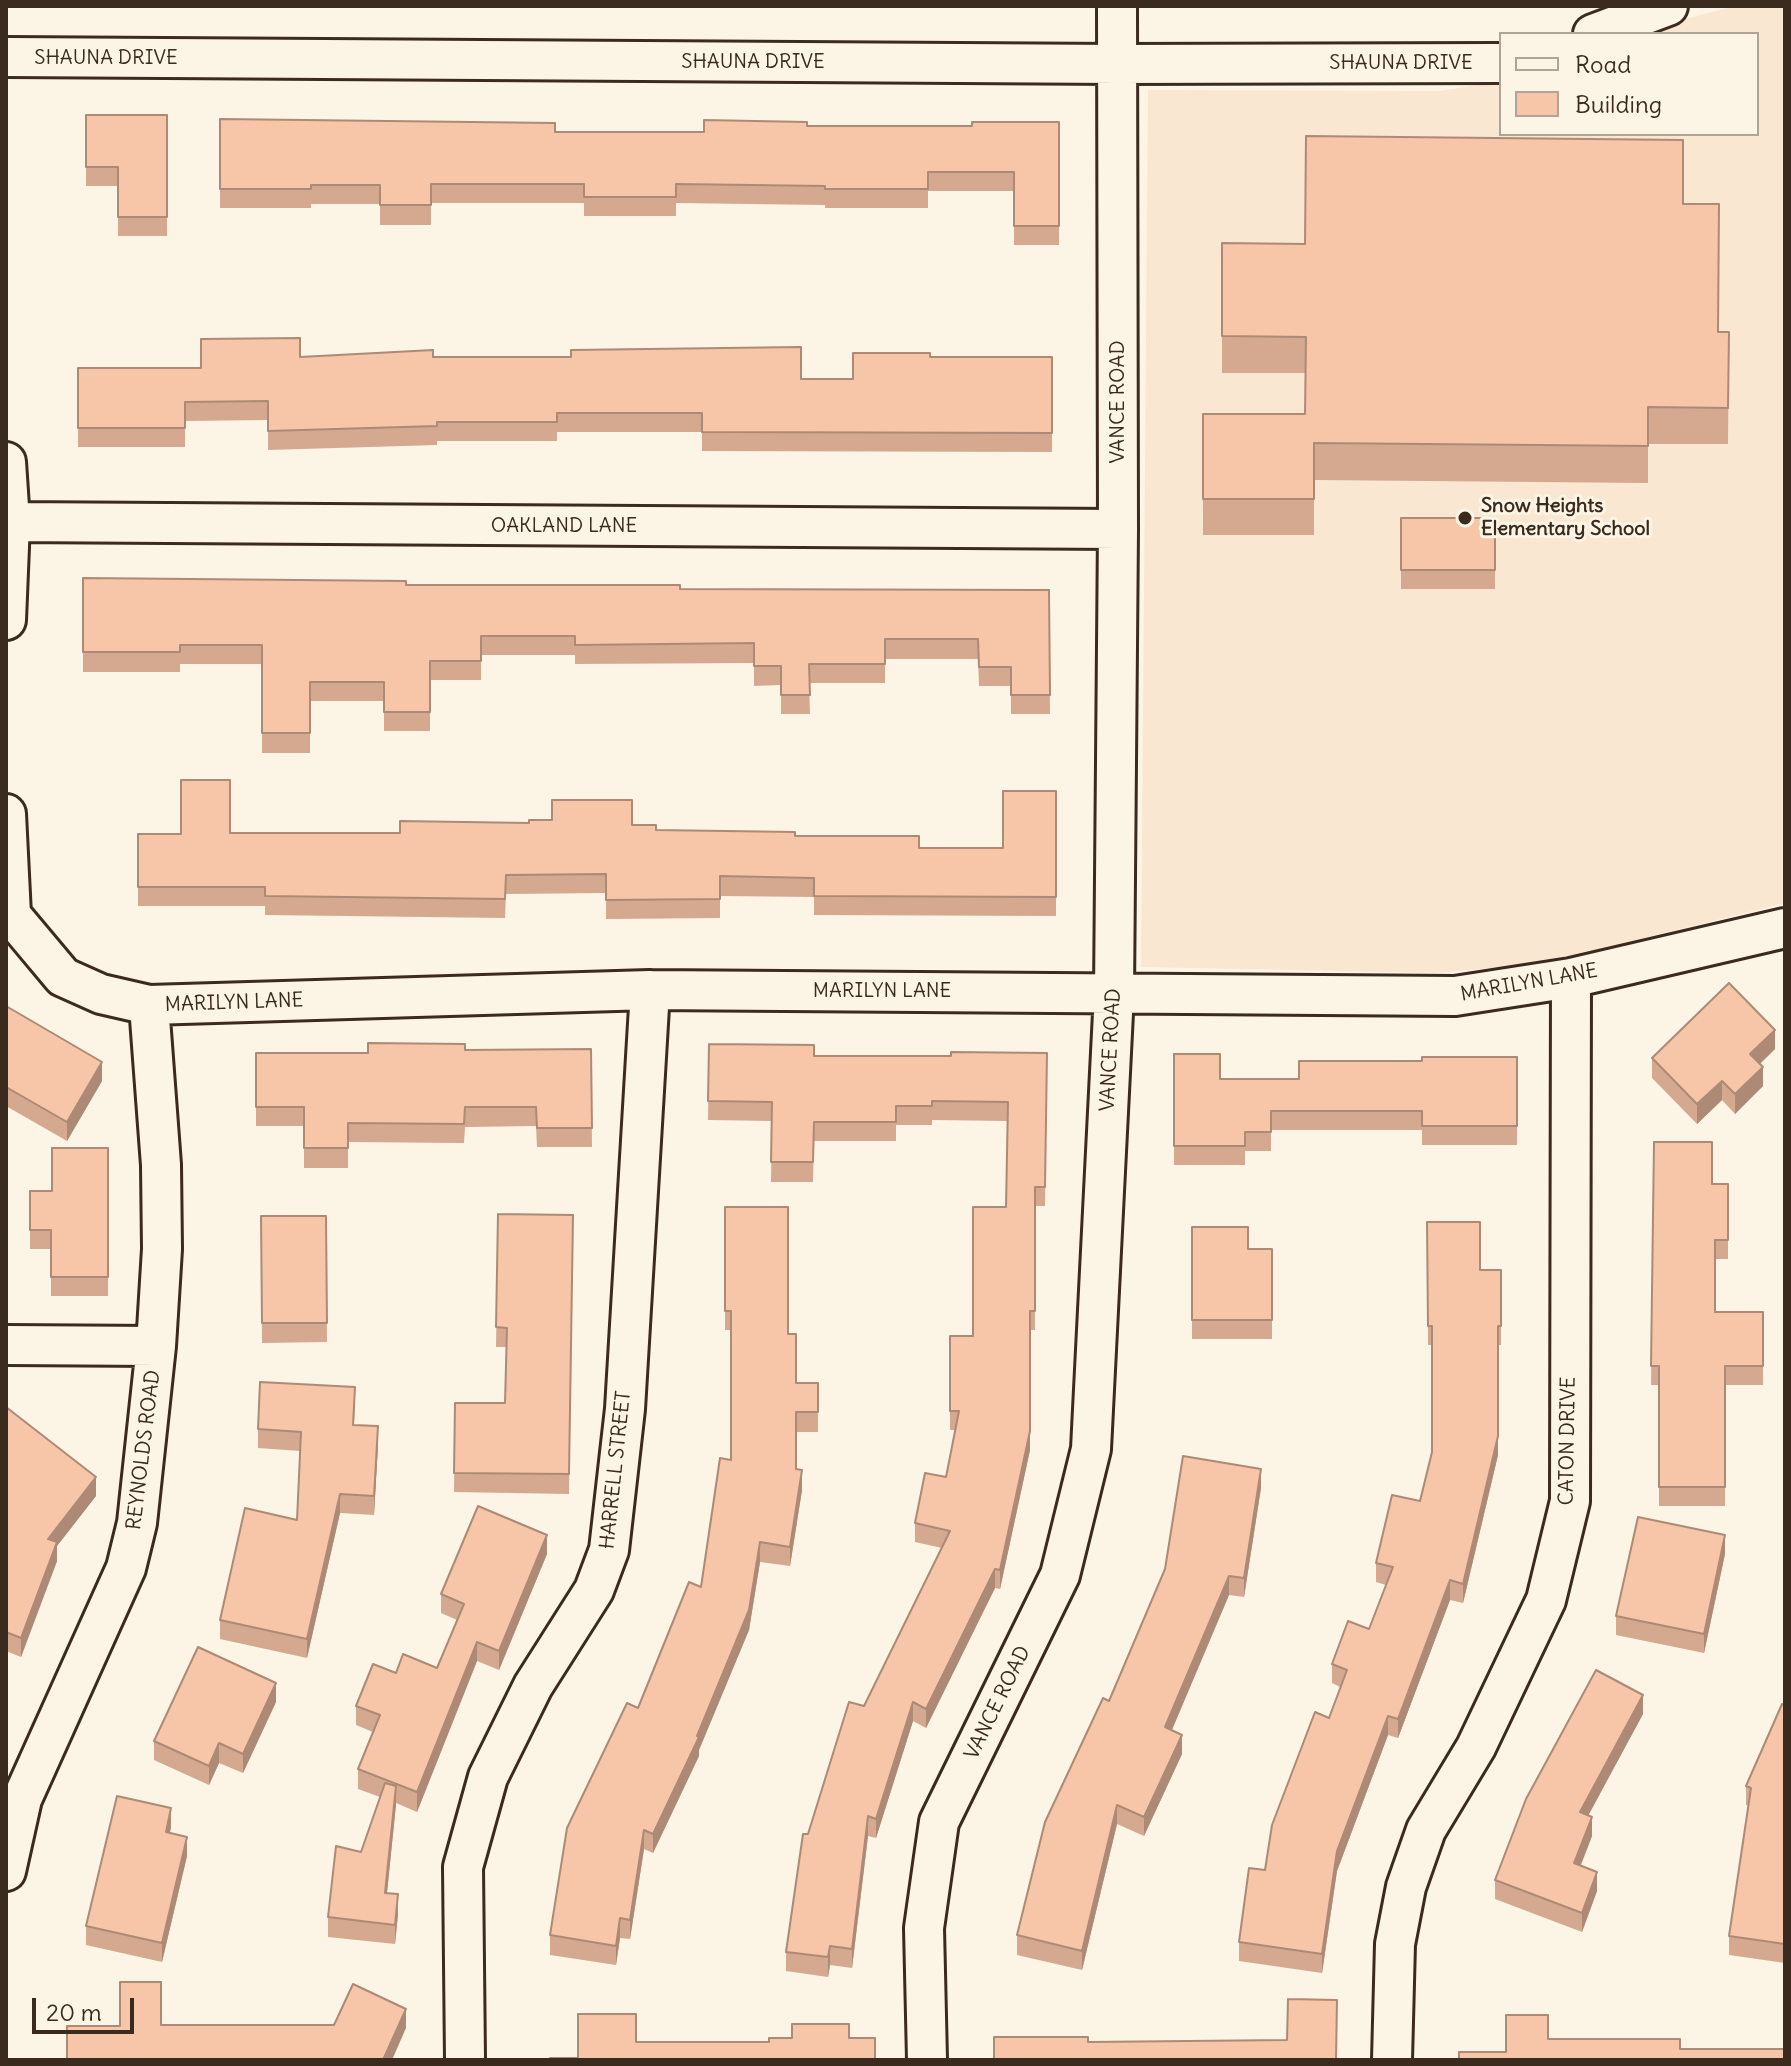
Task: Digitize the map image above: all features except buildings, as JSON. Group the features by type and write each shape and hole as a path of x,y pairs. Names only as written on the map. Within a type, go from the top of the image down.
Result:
{"street":[{"name":"VANCE ROAD","path":"927,2060 924,1928 939,1822 1060,1575 1091,1449 1114,993 1118,529 1117,6"},
{"path":"1598,32 1668,6"},
{"name":"SHAUNA DRIVE","path":"6,57 1117,64 1499,63"},
{"path":"6,462 10,522 6,620"},
{"name":"OAKLAND LANE","path":"10,522 1118,529"},
{"path":"6,814 8,915"},
{"name":"MARILYN LANE","path":"8,915 63,977 101,994 149,1005 650,990 1455,996 1571,978 1785,928"},
{"name":"CATON DRIVE","path":"1392,2060 1395,1944 1406,1887 1426,1830 1476,1747 1546,1600 1570,1501 1571,978"},
{"name":"HARRELL STREET","path":"465,2060 463,1867 488,1777 533,1686 594,1590 609,1550 625,1409 650,990"},
{"name":"REYNOLDS ROAD","path":"6,1871 22,1799 126,1568 137,1523 156,1346 162,1249 161,1165 149,1005"},
{"path":"6,1345 156,1346"}],"shaded area":[{"name":"Snow Heights Elementary School","path":"1735,6 1785,6 1785,903 1585,953 1503,967 1435,973 1141,967 1148,90 1440,91 1499,81 1499,136 1759,136 1759,32 1646,32"}],"place":[{"name":"Snow Heights Elementary School","path":"1465,518"}]}
